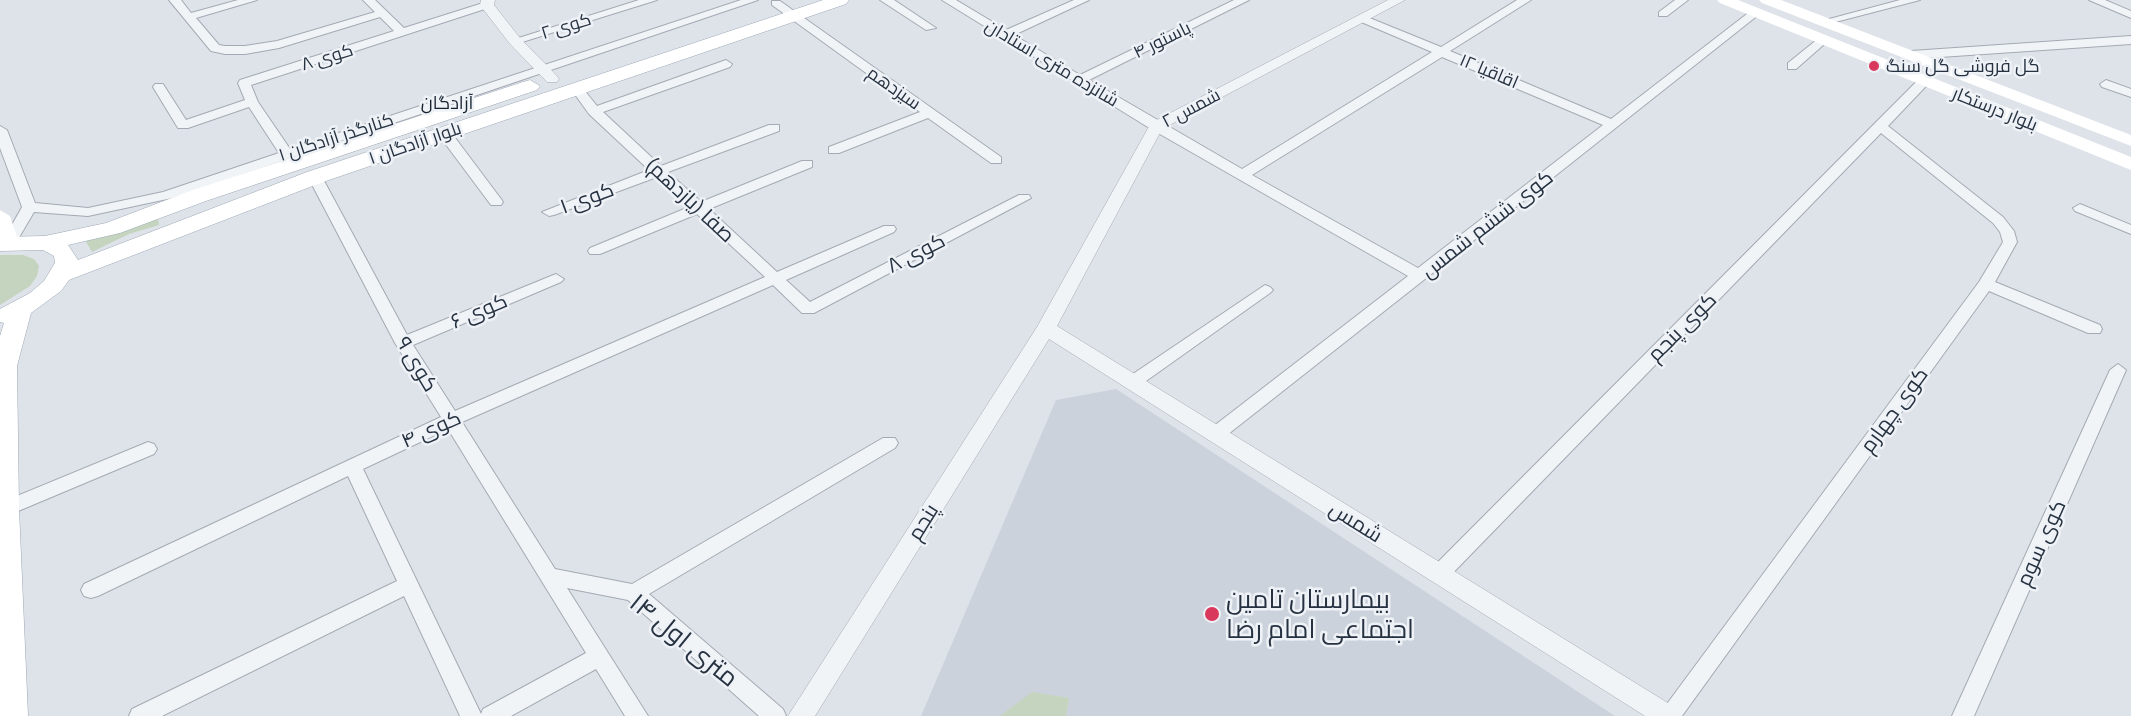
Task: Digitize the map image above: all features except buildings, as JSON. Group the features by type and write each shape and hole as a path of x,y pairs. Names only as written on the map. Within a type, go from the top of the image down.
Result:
{"main road":[{"name":"بلوار آزادگان ۱","path":"4,243 45,243 112,228 546,75 785,6 840,0"},
{"name":"بلوار درستکار","path":"1725,0 1762,6 1823,31 1925,80 2131,164"},
{"name":"بلوار آزادگان ۱","path":"63,274 315,177 577,89 785,6"},
{"name":"بلوار درستکار","path":"1823,31 1911,55 2131,141"},
{"path":"198,196 187,209 188,214 192,217 208,217"},
{"path":"0,216 4,243"},
{"path":"11,716 4,509 4,366 10,314 53,286 63,274 67,263 65,254 57,247 45,243"}],"street":[{"path":"175,0 215,48 245,50 279,44 382,13"},
{"path":"189,18 251,0"},
{"path":"369,0 403,33"},
{"name":"کوی ۲","path":"515,41 651,0"},
{"name":"کنارگذر آزادگان ۱","path":"29,207 88,212 166,195 286,153 546,75 752,0"},
{"path":"886,0 930,28"},
{"name":"شانزده متری استادان","path":"948,0 1156,126 1420,276"},
{"path":"1005,35 1083,0"},
{"name":"پاستور ۴","path":"1080,80 1243,0"},
{"name":"شمس ۲","path":"1046,327 1156,126 1398,0"},
{"path":"1243,175 1525,0"},
{"path":"1663,14 1682,0"},
{"path":"1792,66 1823,31 1914,0"},
{"path":"2095,0 2131,15"},
{"path":"488,2 515,41 546,75"},
{"name":"کوی ۸","path":"252,102 244,83 403,33 488,2"},
{"name":"سیزدهم","path":"785,6 996,160"},
{"name":"کوی ششم شمس","path":"1216,434 1762,6"},
{"name":"اقاقیا ۱۲","path":"1363,20 1442,50 1613,124"},
{"path":"1911,55 2131,40"},
{"path":"594,111 726,64"},
{"name":"کوی پنجم","path":"1439,574 1925,80"},
{"path":"2106,84 2131,93"},
{"path":"159,87 183,124 252,102 286,153"},
{"name":"صفا (یازدهم)","path":"577,89 594,111 808,309"},
{"path":"834,150 929,113"},
{"name":"کوی چهارم","path":"1668,716 1986,284 2010,242 2007,231 1998,220 1881,126"},
{"path":"659,171 774,128"},
{"path":"0,130 29,207 4,243"},
{"path":"445,134 496,202"},
{"path":"594,251 807,164"},
{"name":"کوی ۱","path":"549,212 659,171"},
{"name":"کوی ۹","path":"315,177 403,343 637,716"},
{"path":"112,228 166,195"},
{"name":"کوی ۸","path":"808,309 1024,198"},
{"path":"2080,208 2131,230"},
{"path":"775,278 889,229"},
{"name":"کوی ۴","path":"91,590 352,465 775,278"},
{"name":"کوی ۶","path":"403,343 556,279"},
{"path":"1986,284 2094,329"},
{"path":"1133,382 1265,290"},
{"name":"شمس","path":"1046,327 1668,716"},
{"name":"پنجم","path":"801,716 1046,327"},
{"name":"کوی سوم","path":"1963,716 2118,370"},
{"path":"634,593 889,443"},
{"path":"4,509 148,449"},
{"path":"352,465 471,716"},
{"name":"۱۴ متری اول","path":"550,576 634,593 775,716"},
{"path":"140,716 407,585"},
{"path":"491,716 599,656"}],"shaded area":[{"name":"بیمارستان تامین اجتماعی امام رضا","path":"1116,389 1615,716 921,716 1056,400"}],"green space":[{"path":"158,219 159,225 129,234 92,252 85,240"},
{"path":"0,255 23,255 34,259 39,266 37,276 30,286 0,305"},
{"path":"1032,692 1069,698 1066,715 1070,716 1000,716"}],"place":[{"name":"گل فروشی گل سنگ","path":"1874,66"},
{"name":"بیمارستان تامین اجتماعی امام رضا","path":"1212,614"}],"district":[{"name":"آزادگان","path":"447,103"}]}
